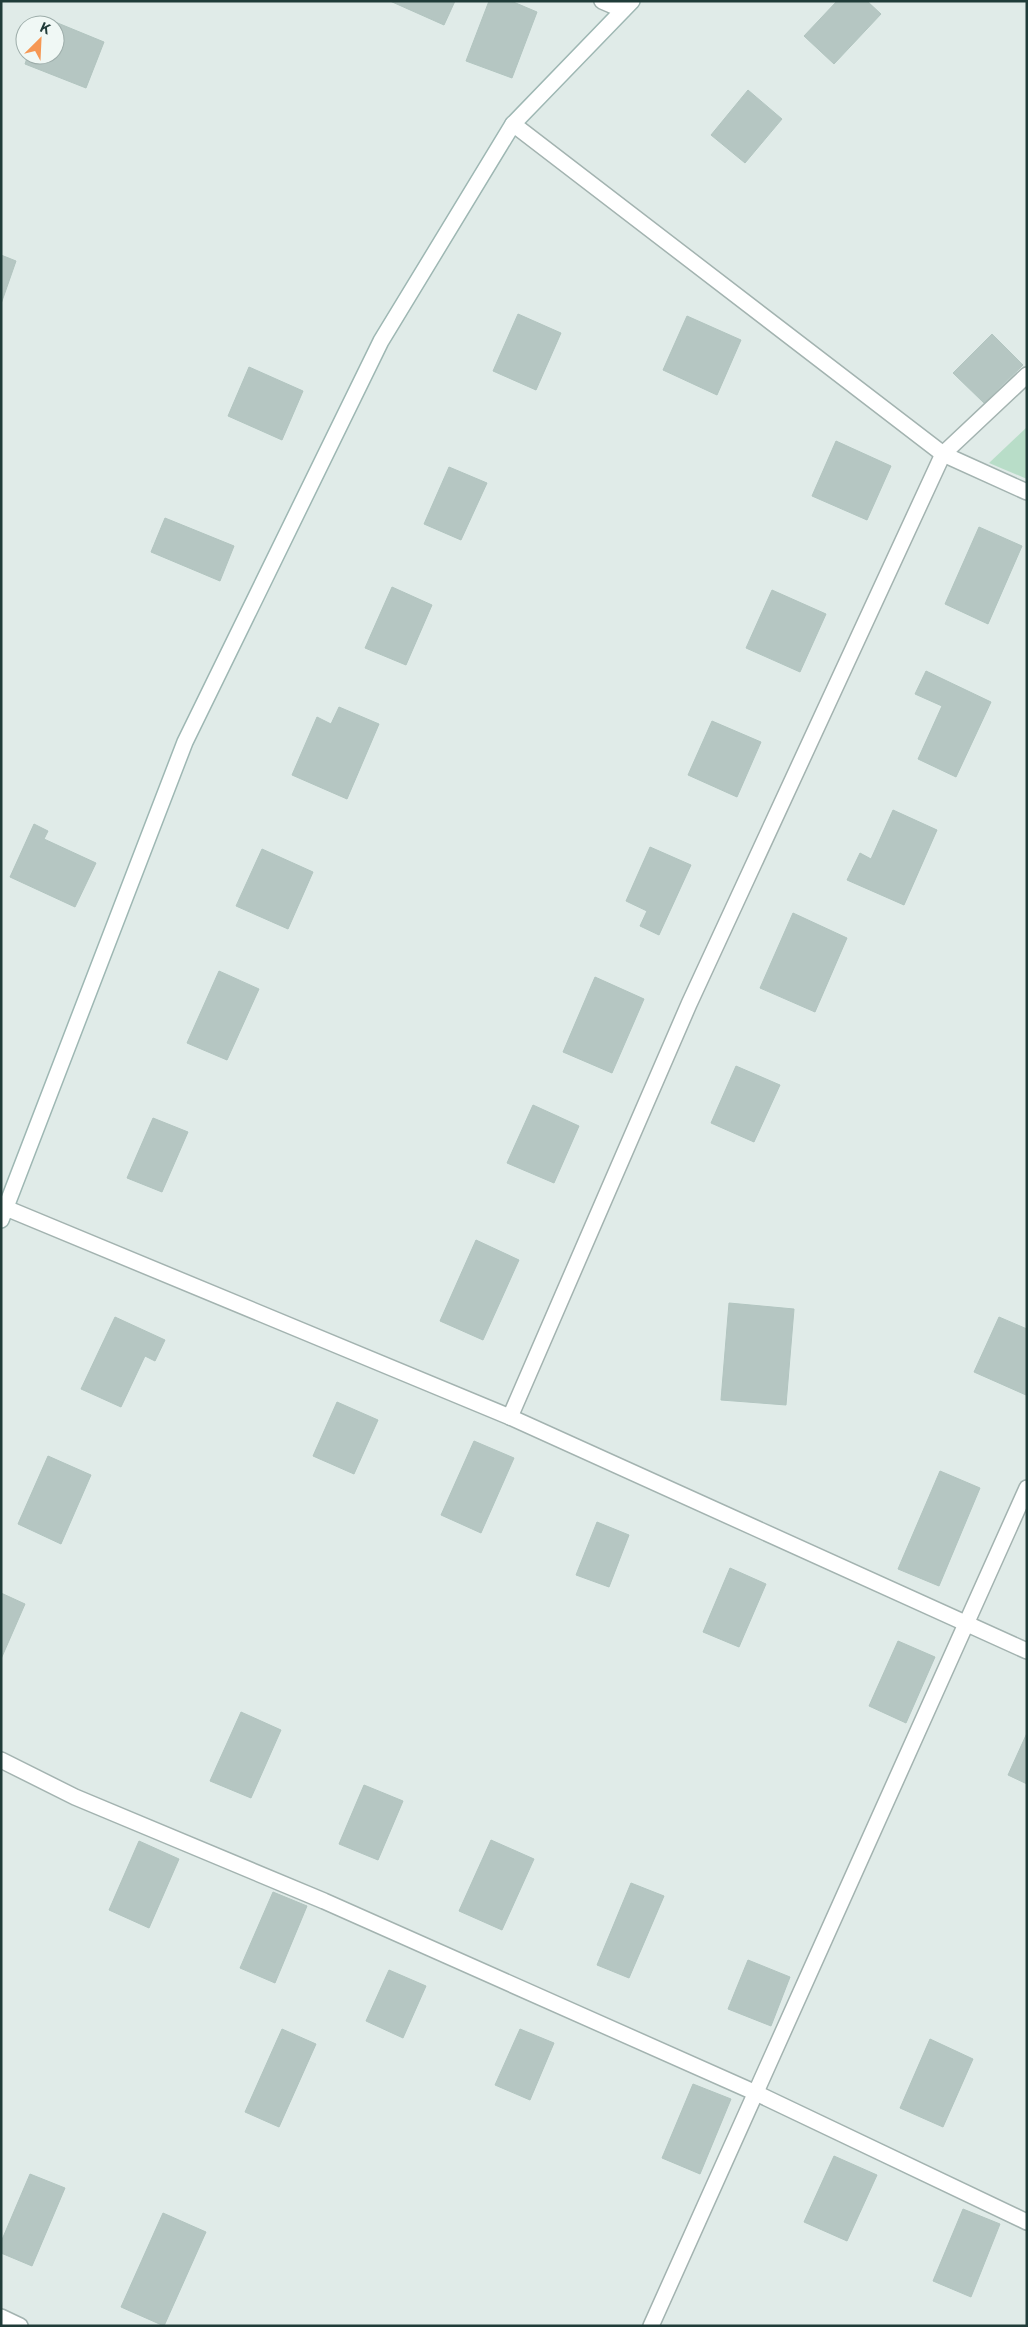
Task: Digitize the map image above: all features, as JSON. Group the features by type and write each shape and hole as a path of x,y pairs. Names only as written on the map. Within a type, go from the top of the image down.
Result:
{"street":[{"path":"602,1 628,6"},
{"path":"628,6 513,124 380,341 185,742 3,1211 510,1416 1027,1651"},
{"path":"513,124 943,454 1027,492"},
{"path":"510,1416 688,1004 943,454 1027,375"},
{"path":"651,2326 1027,1488"},
{"path":"1,1760 75,1797 324,1902 756,2093 1027,2222"},
{"path":"1,2317 20,2326"}],"green space":[{"path":"1027,427 1027,479 989,463"}],"building":[{"path":"390,1 455,1 444,25"},
{"path":"489,1 511,1 537,12 512,78 466,61"},
{"path":"837,1 867,1 881,14 834,64 804,36"},
{"path":"65,26 104,42 86,88 28,65 65,65"},
{"path":"748,90 782,119 745,163 711,135"},
{"path":"1,255 16,261 1,304"},
{"path":"518,314 561,333 536,390 493,371"},
{"path":"687,316 741,340 717,395 663,370"},
{"path":"992,334 1023,365 984,403 953,373"},
{"path":"249,367 303,391 282,440 228,416"},
{"path":"836,441 891,466 867,520 812,496"},
{"path":"449,467 487,483 461,540 424,524"},
{"path":"165,518 234,546 220,581 151,552"},
{"path":"979,527 1022,546 988,624 945,604"},
{"path":"392,587 432,605 406,665 365,648"},
{"path":"772,590 826,614 800,672 746,648"},
{"path":"926,671 991,702 956,777 918,759 942,706 915,694"},
{"path":"339,707 379,724 347,799 292,775 317,717 331,724"},
{"path":"712,721 761,742 737,797 688,775"},
{"path":"893,810 937,830 904,905 847,880 860,853 871,859"},
{"path":"34,824 48,831 44,839 96,863 75,907 10,877"},
{"path":"650,847 691,865 659,935 640,926 647,911 626,901"},
{"path":"262,849 313,872 288,929 236,906"},
{"path":"793,913 847,938 815,1012 760,988"},
{"path":"219,971 259,989 227,1060 187,1043"},
{"path":"595,977 644,999 612,1073 563,1052"},
{"path":"736,1066 780,1085 754,1142 711,1123"},
{"path":"533,1105 579,1126 554,1183 507,1163"},
{"path":"153,1118 188,1132 162,1192 127,1178"},
{"path":"476,1240 519,1260 483,1340 440,1321"},
{"path":"729,1303 794,1309 786,1405 721,1400"},
{"path":"115,1317 165,1340 155,1361 145,1356 121,1407 81,1389"},
{"path":"999,1317 1027,1329 1026,1395 974,1372"},
{"path":"337,1402 378,1420 354,1474 313,1456"},
{"path":"474,1441 514,1458 481,1533 441,1515"},
{"path":"48,1456 91,1475 61,1544 18,1524"},
{"path":"940,1471 980,1488 939,1586 898,1569"},
{"path":"597,1522 629,1535 609,1587 576,1575"},
{"path":"730,1568 766,1584 739,1647 703,1632"},
{"path":"1,1593 25,1604 1,1659"},
{"path":"898,1641 935,1657 906,1723 869,1706"},
{"path":"241,1712 281,1730 251,1798 210,1781"},
{"path":"1027,1733 1027,1784 1008,1775"},
{"path":"364,1785 403,1801 378,1860 339,1844"},
{"path":"491,1840 534,1859 502,1930 459,1911"},
{"path":"139,1841 179,1859 149,1928 109,1910"},
{"path":"631,1883 664,1896 629,1978 597,1965"},
{"path":"273,1892 307,1906 275,1983 240,1968"},
{"path":"748,1960 790,1977 771,2026 728,2009"},
{"path":"389,1970 426,1986 403,2038 366,2021"},
{"path":"282,2029 316,2044 279,2127 245,2112"},
{"path":"520,2029 554,2043 530,2100 495,2085"},
{"path":"930,2039 973,2059 943,2127 900,2108"},
{"path":"693,2084 731,2099 700,2174 662,2158"},
{"path":"834,2156 877,2175 847,2241 804,2222"},
{"path":"30,2174 65,2188 32,2266 1,2253 1,2242"},
{"path":"963,2209 1000,2224 971,2297 933,2281"},
{"path":"163,2213 206,2232 164,2326 121,2307"}]}
